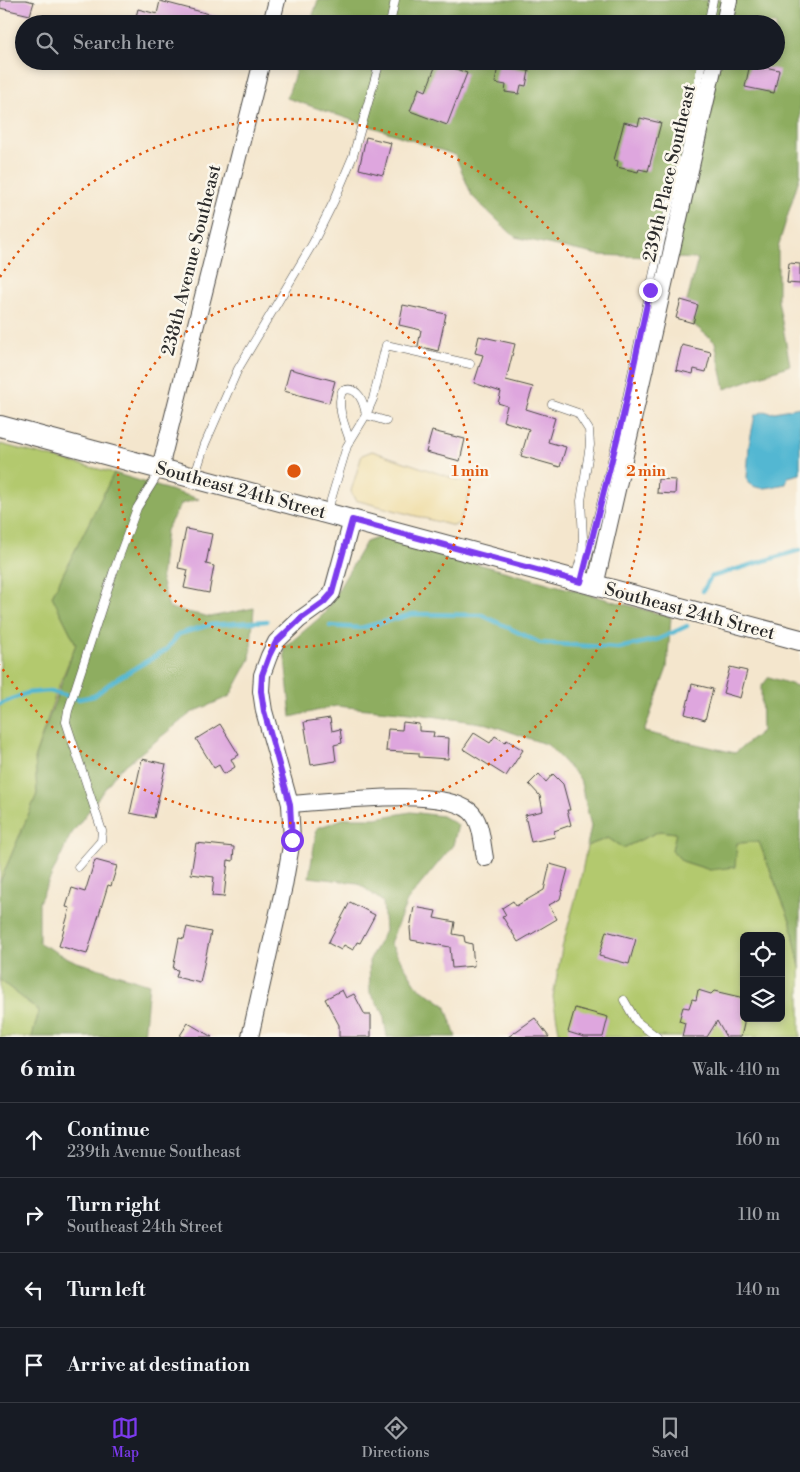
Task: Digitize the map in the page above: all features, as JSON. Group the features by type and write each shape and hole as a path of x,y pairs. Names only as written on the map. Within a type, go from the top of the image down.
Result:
{"street":[{"path":"273,15 277,0"},
{"path":"726,15 729,0"},
{"name":"238th Avenue Southeast","path":"161,469 260,70"},
{"name":"239th Place Southeast","path":"583,582 713,70"},
{"name":"Southeast 24th Street","path":"0,426 800,640"},
{"path":"250,1037 290,857 292,840 290,804 264,711 261,691 262,675 276,642 299,620 324,602 332,593 352,520"},
{"path":"290,804 404,797 448,800 460,804 475,817 479,827 485,858"}],"lane":[{"path":"392,15 395,0"},
{"path":"710,15 713,0"},
{"path":"194,478 205,444 238,368 312,243 334,201 353,156 377,70"},
{"path":"583,582 623,416 661,239 687,147 700,70"},
{"path":"327,513 347,446 373,399 386,345 470,364"},
{"path":"350,441 341,410 340,396 342,391 347,389 358,394 364,402 366,414"},
{"path":"552,404 578,413 589,430 590,445 581,501 583,582"},
{"path":"366,414 386,421"},
{"path":"78,867 101,841 102,831 66,722 70,704 113,573 137,508 161,469"},
{"path":"624,1000 636,1022 657,1037"}],"green space":[{"path":"318,0 800,0 800,175 778,247 778,300 790,365 725,389 715,342 683,316 698,259 599,255 515,237 472,196 455,155 287,98 296,70 785,70 785,15 313,15"},
{"path":"0,444 114,473 52,596 76,644 56,693 35,756 37,794 0,882"},
{"path":"114,473 199,499 181,504 166,530 161,579 169,608 210,617 254,608 250,659 230,696 191,713 118,771 70,836 39,902 39,943 74,961 149,984 144,1037 32,1037 39,1011 0,980 0,882 37,794 35,756 76,644 52,596"},
{"path":"380,537 671,617 667,668 644,732 735,753 762,731 761,687 769,677 800,687 800,968 791,923 759,842 737,843 735,867 710,870 682,861 672,850 676,833 660,831 623,848 608,838 587,846 591,826 580,779 548,745 488,724 410,713 336,706 291,717 284,648 324,614 366,542"},
{"path":"411,812 442,816 458,825 453,845 407,901 390,943 417,986 445,1005 456,1037 387,1037 383,1012 370,993 369,961 385,931 383,902 358,883 309,877 317,828 346,818 376,818"},
{"path":"660,831 676,833 672,850 682,861 710,870 737,843 759,842 791,923 800,968 800,1037 560,1037 553,997 562,948 580,882 587,846 608,838 623,848"},
{"path":"0,980 39,1011 32,1037 0,1037"}],"sand":[{"path":"372,451 467,483 470,487 470,492 459,523 454,526 355,500 351,491 362,455"}],"water":[{"path":"800,407 800,474 788,477 786,484 766,488 752,485 748,482 747,478 749,445 755,415 765,411 770,413"}],"building":[{"path":"0,0 26,0 34,2 30,15 0,8"},
{"path":"160,1 213,15 136,15 138,9 157,14"},
{"path":"434,70 459,70 467,73 447,125 410,111 419,88 426,91"},
{"path":"497,70 529,71 526,86 521,85 519,94 505,92 506,85 495,83"},
{"path":"749,70 779,70 774,93 745,87"},
{"path":"640,118 661,123 648,171 639,169 638,172 617,167 618,161 614,160 624,122 638,126"},
{"path":"366,137 391,143 383,175 359,169"},
{"path":"789,263 800,264 800,284 787,283"},
{"path":"681,300 698,305 693,323 676,318"},
{"path":"403,305 446,314 438,351 418,346 421,330 399,325"},
{"path":"479,336 515,344 506,380 533,387 526,409 555,418 548,442 566,447 560,467 521,456 529,429 503,421 507,406 498,403 501,392 474,383 483,355 475,353"},
{"path":"682,345 711,352 706,372 694,369 693,374 676,370"},
{"path":"290,369 335,381 329,403 284,391"},
{"path":"432,431 465,439 460,461 426,452"},
{"path":"658,479 676,480 675,494 657,493"},
{"path":"186,529 212,534 206,564 214,566 209,593 184,588 188,570 178,568"},
{"path":"730,667 747,671 740,698 723,693"},
{"path":"692,684 713,689 705,720 685,714"},
{"path":"330,718 332,731 340,729 342,743 334,745 336,761 311,765 304,722"},
{"path":"403,722 419,724 419,731 434,732 433,737 449,738 448,759 419,757 419,753 386,751 388,729 402,730"},
{"path":"220,724 239,755 231,759 235,767 224,774 219,765 214,768 196,739"},
{"path":"474,733 490,743 495,736 505,742 507,740 523,750 506,776 463,749"},
{"path":"142,759 166,764 154,818 130,813"},
{"path":"539,774 546,782 553,774 563,784 570,810 567,810 571,825 554,831 555,837 531,842 525,815 543,811 540,796 529,784"},
{"path":"196,843 234,847 233,861 228,860 224,897 212,896 214,877 191,874"},
{"path":"95,860 117,866 111,886 108,885 87,954 59,946 70,908 66,907 72,888 85,892"},
{"path":"550,864 568,869 560,899 549,905 557,919 518,942 502,916 506,915 502,908 513,901 516,906 544,890"},
{"path":"350,902 375,915 360,943 357,942 353,950 344,945 341,950 328,943"},
{"path":"414,907 436,911 434,918 455,922 453,934 464,936 465,942 472,944 474,966 452,968 450,947 411,940 410,928"},
{"path":"187,927 211,932 200,983 176,977 178,970 173,969 179,938 184,939"},
{"path":"606,931 636,939 629,964 599,956"},
{"path":"342,990 346,998 354,994 365,1015 371,1015 371,1037 339,1037 339,1025 325,999"},
{"path":"698,990 711,994 714,991 740,997 740,1022 744,1022 741,1037 726,1037 717,1021 707,1037 682,1037 685,1023 679,1021 683,1007 689,1008 692,999 696,1000"},
{"path":"575,1008 608,1017 603,1037 584,1037 568,1032"},
{"path":"535,1018 549,1037 508,1037"},
{"path":"188,1023 212,1037 179,1037"}],"waterway":[{"path":"703,591 711,577 800,550"},
{"path":"330,626 361,628 413,614 482,615 540,643 619,648 659,639 687,626"},
{"path":"0,704 27,693 49,691 79,699 94,696 113,681 166,650 179,634 209,625 267,621"}],"route":[{"path":"292,840 290,804 264,711 261,691 262,675 276,642 285,632 324,602 332,593 352,520 581,582 623,416 650,290"}]}
